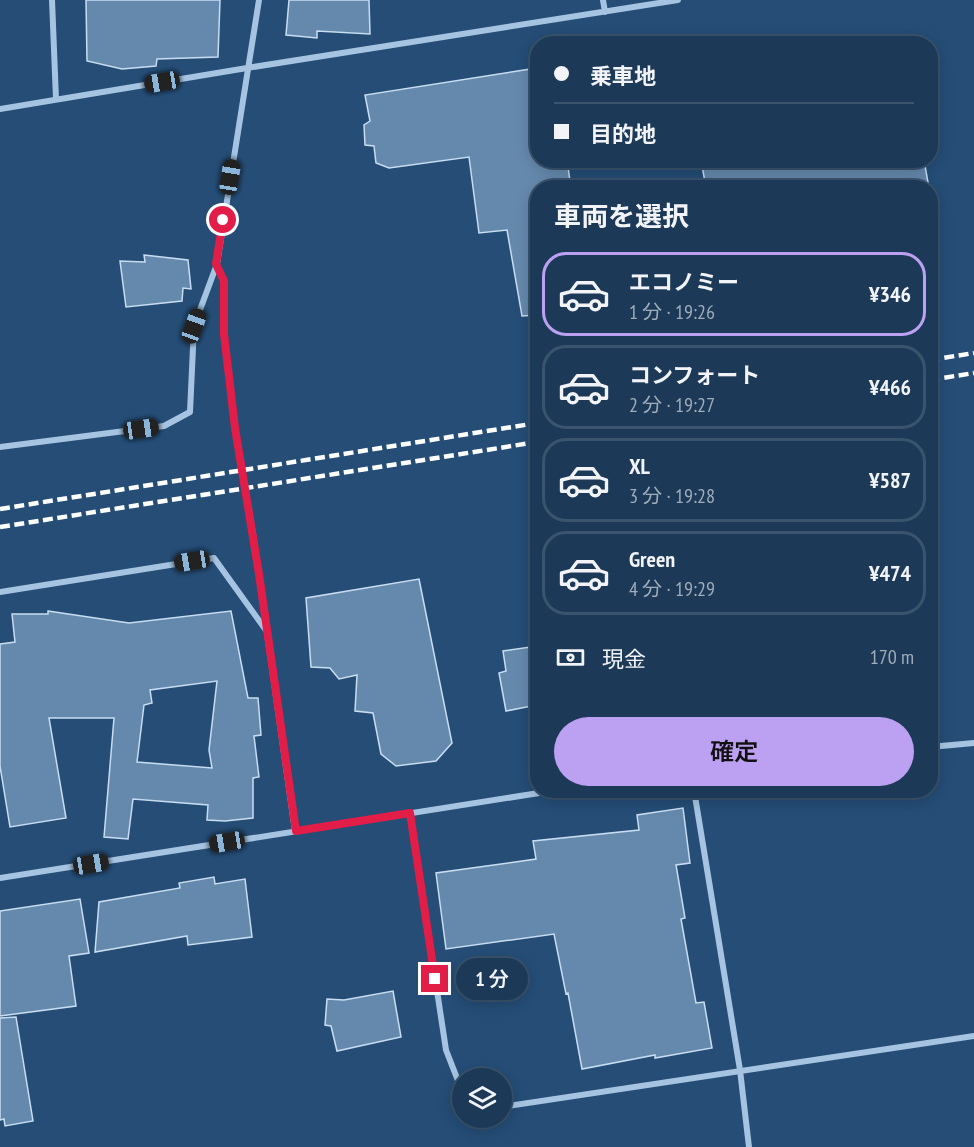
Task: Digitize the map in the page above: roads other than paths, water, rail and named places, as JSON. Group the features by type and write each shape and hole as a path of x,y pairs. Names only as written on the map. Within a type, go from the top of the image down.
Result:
{"street":[{"path":"52,0 56,99"},
{"path":"0,447 164,426 190,412 194,326 216,264 259,0"},
{"path":"603,0 605,12"},
{"path":"0,109 678,0"},
{"path":"216,264 224,281 224,334 235,428 268,633 296,831"},
{"path":"0,592 214,558 268,633"},
{"path":"938,746 974,743"},
{"path":"0,878 530,794"},
{"path":"695,798 740,1070 749,1147"},
{"path":"410,813 446,1050 453,1068"},
{"path":"512,1105 974,1036"}],"railway":[{"path":"938,359 974,353"},
{"path":"938,379 974,373"},
{"path":"0,509 530,424"},
{"path":"0,527 530,443"}]}
